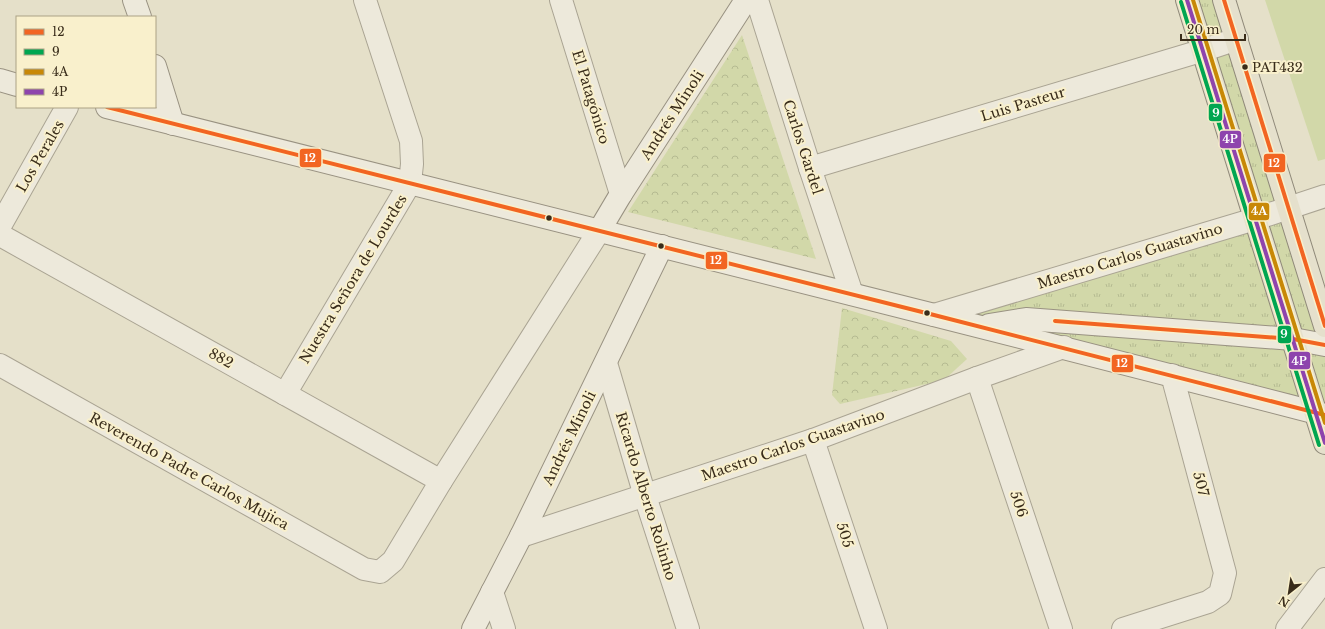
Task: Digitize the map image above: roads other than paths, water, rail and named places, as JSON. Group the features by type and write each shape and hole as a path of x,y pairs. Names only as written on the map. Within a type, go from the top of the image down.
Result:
{"main road":[{"path":"1187,0 1204,50 1292,339 1320,413 1325,443"},
{"path":"1224,0 1325,326"}],"street":[{"path":"134,0 140,16"},
{"name":"Nuestra Señora de Lourdes","path":"285,394 410,183 412,164 411,141 365,0"},
{"name":"El Patagónico","path":"561,0 621,194"},
{"name":"Andrés Minoli","path":"380,572 393,561 600,231 621,194 746,0"},
{"name":"Carlos Gardel","path":"757,0 810,168 852,294"},
{"name":"Luis Pasteur","path":"810,168 1237,39"},
{"path":"156,69 173,124"},
{"path":"0,80 16,84"},
{"name":"Los Perales","path":"0,226 66,108"},
{"path":"111,108 934,314 1320,413"},
{"name":"Maestro Carlos Guastavino","path":"934,314 1255,219 1325,196"},
{"name":"882","path":"0,236 442,481"},
{"name":"Andrés Minoli","path":"473,629 521,536 662,246"},
{"path":"980,326 1026,318 1292,339 1325,345"},
{"name":"Maestro Carlos Guastavino","path":"521,536 814,440 977,378 1064,347"},
{"name":"Ricardo Alberto Rolinho","path":"606,363 645,496 688,629"},
{"name":"Reverendo Padre Carlos Mujica","path":"0,365 364,569 380,572"},
{"name":"507","path":"1123,629 1208,602 1220,594 1225,573 1172,375"},
{"name":"506","path":"977,378 1061,629"},
{"name":"505","path":"814,440 876,629"},
{"path":"1287,629 1325,579"},
{"path":"492,592 504,629"}],"place":[{"name":"PAT432","path":"1245,67"}]}
